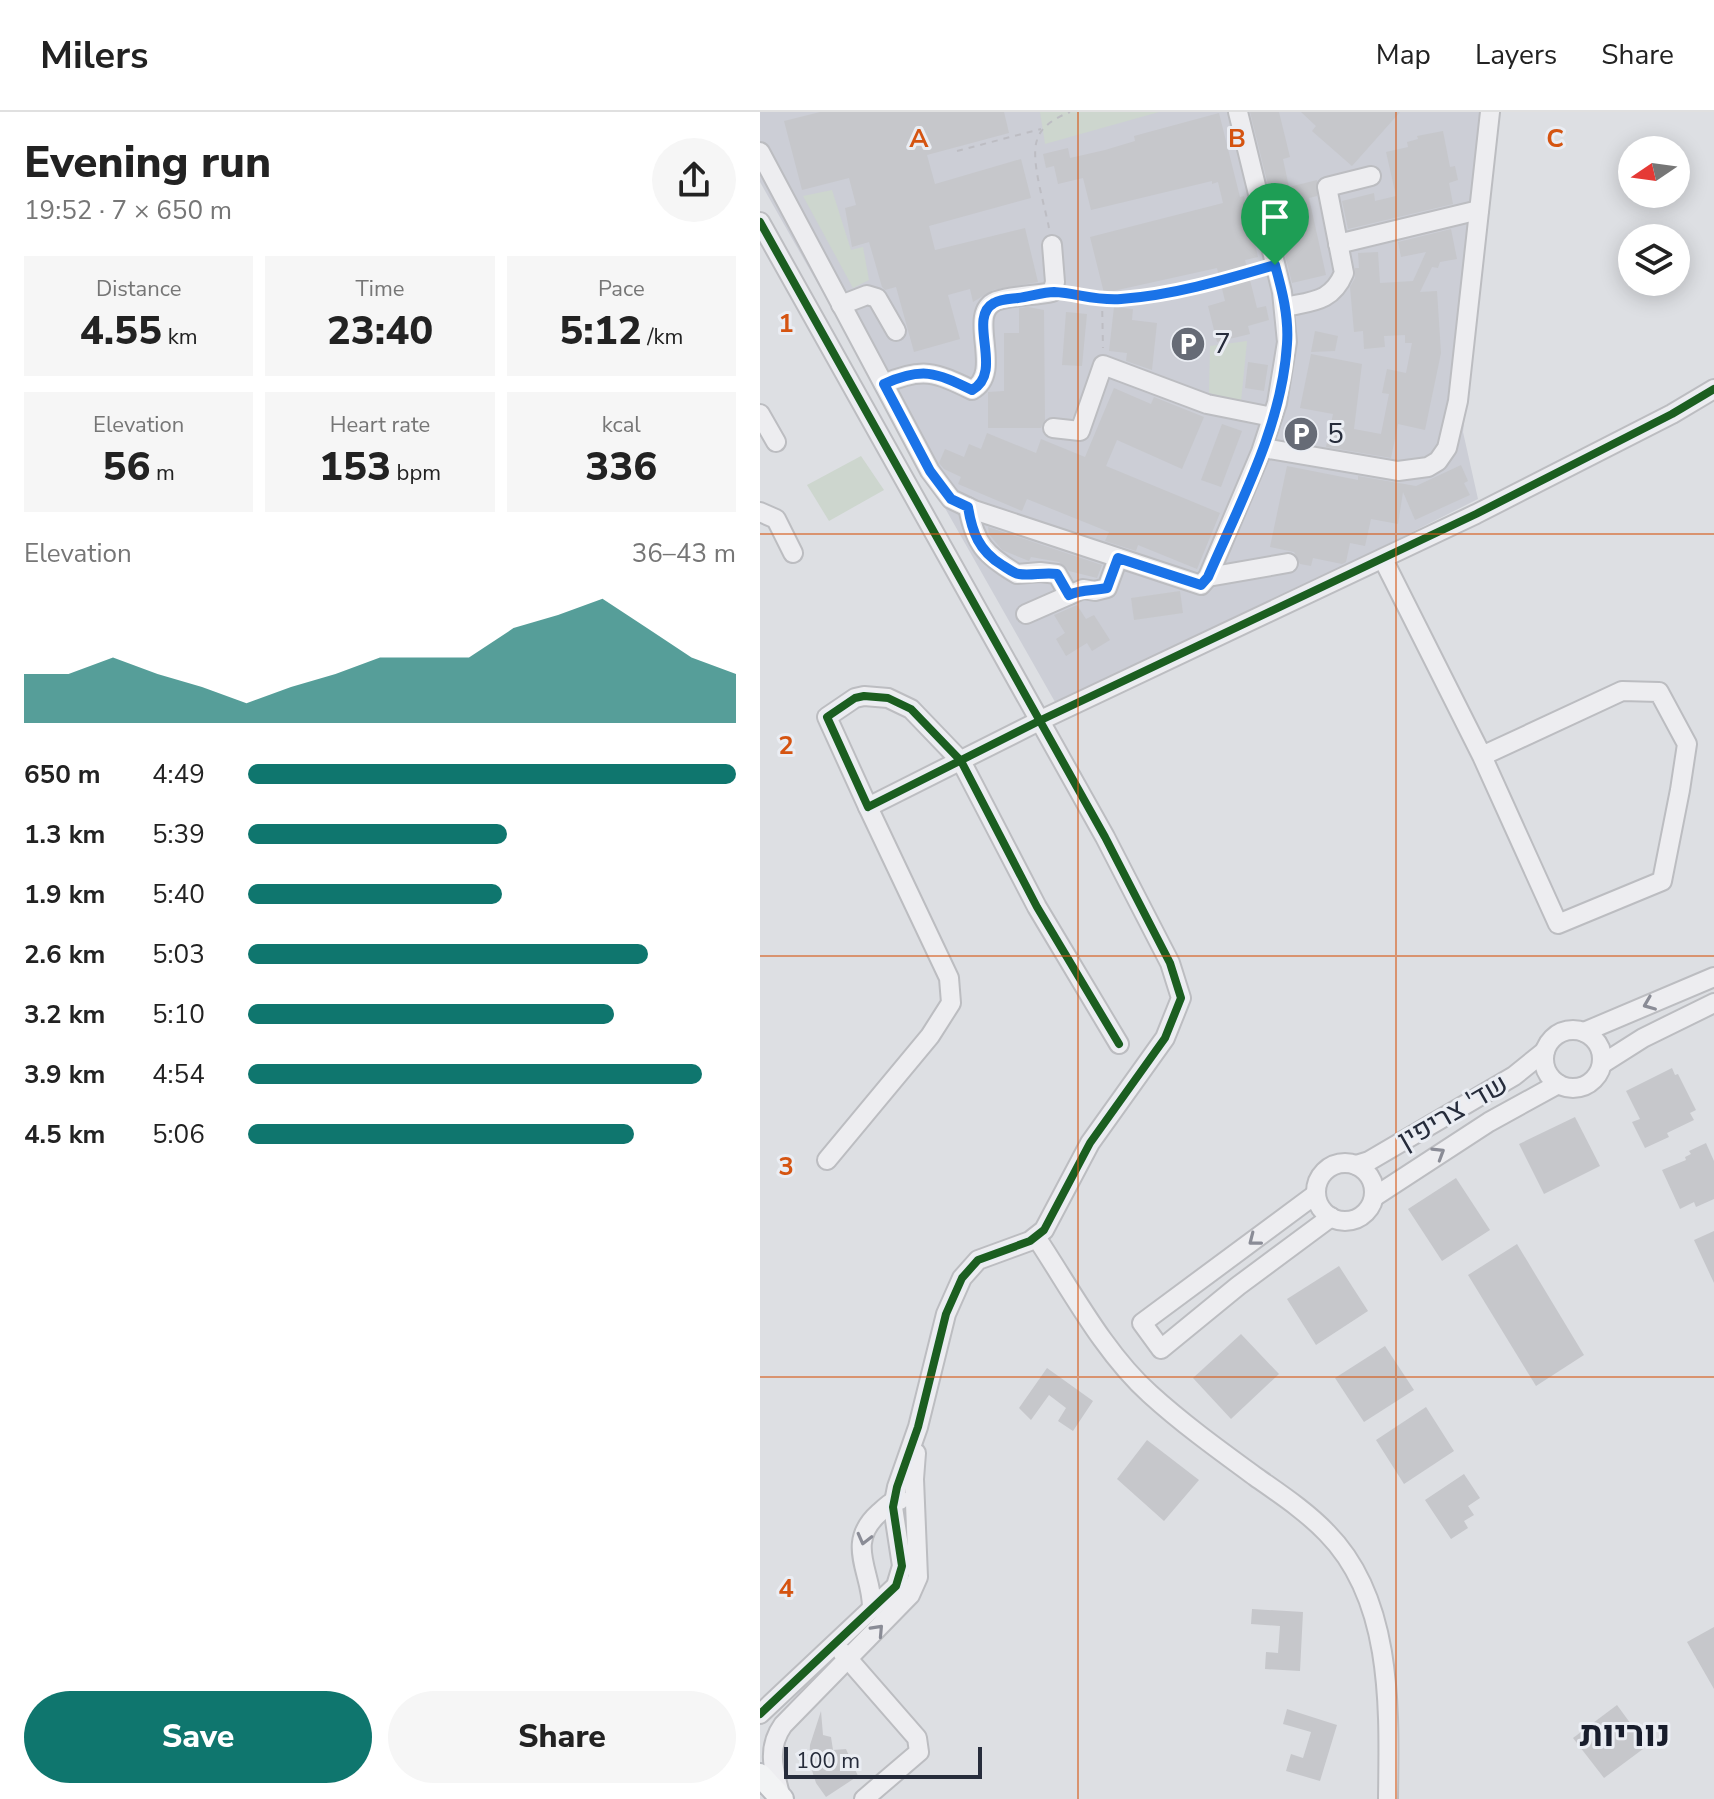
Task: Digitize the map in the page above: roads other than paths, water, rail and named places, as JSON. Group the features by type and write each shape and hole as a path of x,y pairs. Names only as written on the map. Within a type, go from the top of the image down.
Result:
{"main road":[{"path":"760,1775 782,1799"}],"street":[{"path":"760,152 935,479 951,499 1201,585 1208,577 1263,448 1287,342 1285,307 1238,112"},
{"path":"1263,448 1398,471 1428,467 1438,461 1450,440 1458,401 1490,112"},
{"path":"1285,307 1318,300 1330,295 1339,286 1344,273 1327,187 1371,176"},
{"path":"1338,244 1479,210"},
{"path":"760,1714 896,1586 902,1566 894,1500 918,1427 946,1314 962,1278 978,1260 1030,1241 1044,1230 1090,1143 1165,1038 1181,998 1170,963 1041,720 761,227"},
{"path":"884,384 916,372 930,373 972,390 982,385 986,373 984,318 988,307 996,301 1052,292 1055,282 1052,245"},
{"path":"841,305 867,295 877,298 896,331"},
{"path":"1053,428 1080,431 1103,365 1207,404 1272,417"},
{"path":"868,807 1041,720 1383,559 1672,414 1714,389"},
{"path":"1672,414 1714,399"},
{"path":"760,414 776,442"},
{"path":"968,507 972,531 983,550 1017,574 1057,574 1069,595"},
{"path":"760,512 776,519 793,553"},
{"path":"1026,614 1083,589 1095,591 1107,588 1118,558"},
{"path":"1383,559 1482,756 1558,924 1662,881 1687,744 1659,692 1622,691 1482,756"},
{"path":"1208,577 1288,563"},
{"path":"827,1160 930,1036 951,1003 949,978 827,717 855,698 888,698 911,709 961,761 1037,907 1119,1044"},
{"path":"1584,1032 1598,1045 1602,1064 1599,1073 1585,1086 1576,1088 1558,1084 1546,1070 1545,1051 1549,1043 1564,1031 1584,1032 1714,977"},
{"path":"1602,1064 1643,1038 1714,1003"},
{"name":"שד' צריפין","path":"1356,1165 1369,1161 1514,1076 1545,1051"},
{"name":"שד' צריפין","path":"1374,1197 1489,1122 1558,1084"},
{"path":"1337,1164 1356,1165 1371,1178 1374,1197 1371,1206 1358,1219 1339,1221 1323,1211 1316,1194 1321,1176 1337,1164"},
{"path":"1316,1194 1142,1323 1161,1349 1238,1286 1331,1217"},
{"path":"1036,1237 1108,1345 1147,1392 1205,1440 1298,1507 1328,1534 1347,1557 1360,1580 1374,1621 1385,1675 1389,1727 1388,1799"},
{"path":"782,1799 772,1765 775,1736 910,1595 918,1577 915,1501 918,1427"},
{"path":"872,1609 873,1593 861,1555 861,1541 874,1517 894,1500 915,1501"},
{"path":"835,1643 917,1738 919,1752 864,1799"}],"place":[{"name":"7","path":"1188,344"},
{"name":"5","path":"1301,434"}],"district":[{"name":"נוריות","path":"1625,1734"}]}
